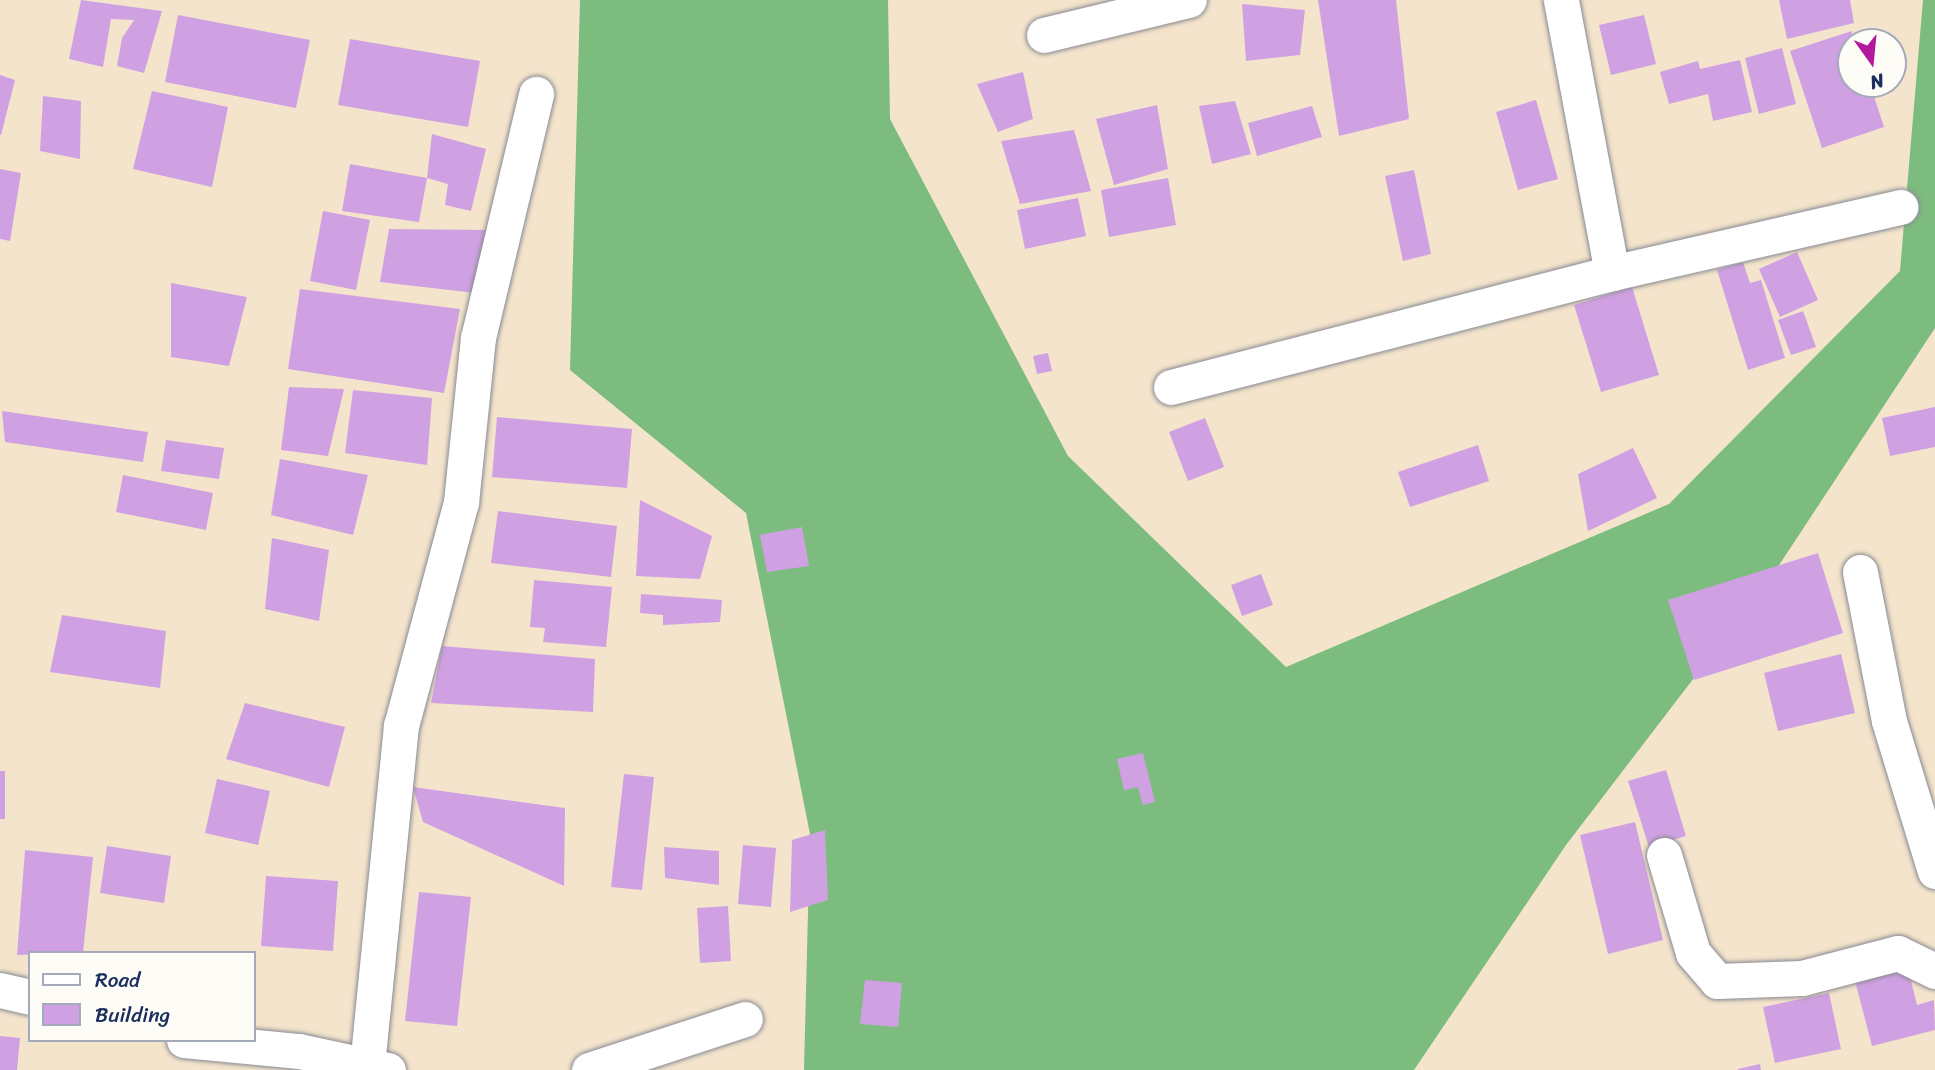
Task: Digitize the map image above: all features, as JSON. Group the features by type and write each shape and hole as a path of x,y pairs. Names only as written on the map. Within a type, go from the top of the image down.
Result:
{"street":[{"path":"1044,35 1189,0"},
{"path":"1561,0 1612,273"},
{"path":"198,1042 377,1068 401,726 461,502 478,338 536,94"},
{"path":"1171,387 1612,273 1901,207"},
{"path":"1860,572 1889,721 1935,871"},
{"path":"1664,856 1693,953 1717,981 1802,978 1898,953 1935,971"},
{"path":"0,990 28,997"},
{"path":"589,1070 745,1020"}],"green space":[{"path":"580,0 888,0 890,119 1068,456 1286,667 1669,504 1900,271 1923,0 1935,0 1935,328 1772,576 1566,845 1414,1070 804,1070 810,834 746,513 570,370"}],"building":[{"path":"81,0 162,11 144,73 117,66 122,38 134,20 111,19 103,67 69,59"},
{"path":"1318,0 1396,0 1409,119 1339,136"},
{"path":"1779,0 1850,0 1854,23 1787,39"},
{"path":"1242,4 1305,10 1300,55 1246,61"},
{"path":"178,15 310,40 296,108 165,82"},
{"path":"1644,15 1656,64 1611,75 1599,25"},
{"path":"1837,36 1837,98 1875,98 1884,127 1822,148 1790,51"},
{"path":"350,39 480,61 468,127 338,105"},
{"path":"1782,48 1796,104 1759,114 1745,58"},
{"path":"1740,60 1752,112 1713,121 1708,94 1669,104 1660,72 1698,61 1700,69"},
{"path":"1023,72 1033,119 998,132 977,84"},
{"path":"0,75 15,80 1,135 0,135"},
{"path":"152,91 228,107 212,187 133,169"},
{"path":"43,96 81,101 80,159 40,151"},
{"path":"1536,100 1558,179 1518,190 1496,112"},
{"path":"1235,101 1251,154 1212,164 1199,106"},
{"path":"1157,105 1168,169 1114,185 1096,119"},
{"path":"1312,106 1322,137 1257,156 1248,123"},
{"path":"1074,130 1091,191 1020,204 1001,141"},
{"path":"432,134 486,149 471,211 445,205 448,184 427,178"},
{"path":"350,164 427,178 419,222 342,211"},
{"path":"0,169 21,173 10,241 0,239"},
{"path":"1414,170 1431,254 1403,261 1385,176"},
{"path":"1168,178 1176,225 1109,237 1101,190"},
{"path":"1078,198 1086,236 1025,249 1017,210"},
{"path":"323,211 370,220 356,290 310,281"},
{"path":"389,229 488,230 475,293 380,282"},
{"path":"1797,252 1818,300 1780,317 1759,269"},
{"path":"1743,262 1750,283 1761,280 1785,358 1748,370 1717,270"},
{"path":"171,283 247,297 229,366 171,357"},
{"path":"1632,287 1659,375 1601,392 1574,305"},
{"path":"300,289 460,309 444,393 288,369"},
{"path":"1803,311 1816,347 1791,355 1778,320"},
{"path":"1048,353 1052,371 1037,374 1033,356"},
{"path":"289,387 344,389 328,456 281,450"},
{"path":"353,390 432,398 427,465 345,453"},
{"path":"1935,407 1935,447 1890,456 1882,418"},
{"path":"2,411 148,432 143,462 5,442"},
{"path":"497,417 632,429 627,488 492,477"},
{"path":"1205,418 1224,467 1188,481 1169,432"},
{"path":"166,440 224,448 219,479 161,471"},
{"path":"1478,445 1489,481 1410,507 1398,472"},
{"path":"1633,448 1657,498 1588,531 1578,474"},
{"path":"280,459 368,475 353,535 271,515"},
{"path":"123,475 213,493 206,530 116,512"},
{"path":"640,500 712,536 700,579 636,576"},
{"path":"498,511 617,526 611,577 491,563"},
{"path":"802,527 809,566 767,572 760,535"},
{"path":"272,538 329,550 319,621 265,609"},
{"path":"1818,553 1843,633 1694,680 1668,600"},
{"path":"1261,574 1273,605 1242,616 1231,585"},
{"path":"534,580 612,587 606,647 543,642 545,628 530,627"},
{"path":"641,594 722,600 720,622 663,625 663,615 640,613"},
{"path":"62,615 166,631 160,688 50,672"},
{"path":"442,646 595,659 593,712 431,703"},
{"path":"1841,654 1855,713 1778,731 1764,673"},
{"path":"245,703 345,727 329,787 226,759"},
{"path":"1143,753 1155,802 1143,805 1138,787 1124,790 1117,759"},
{"path":"1666,770 1686,836 1649,847 1628,781"},
{"path":"0,771 5,771 5,819 0,819"},
{"path":"624,774 654,777 642,890 611,887"},
{"path":"217,779 270,791 258,845 205,833"},
{"path":"413,787 565,808 564,886 423,822"},
{"path":"1635,822 1663,940 1608,954 1580,835"},
{"path":"825,830 828,900 790,912 792,840"},
{"path":"743,845 776,848 771,907 738,904"},
{"path":"107,846 171,856 164,903 100,893"},
{"path":"664,847 719,851 719,885 665,878"},
{"path":"25,850 93,857 83,951 28,951 28,955 17,955"},
{"path":"266,876 338,881 333,951 261,946"},
{"path":"419,892 471,897 457,1026 405,1021"},
{"path":"728,906 731,961 700,963 697,908"},
{"path":"1908,968 1917,1005 1934,1000 1935,1030 1872,1046 1855,981"},
{"path":"865,980 902,983 898,1027 860,1024"},
{"path":"1829,993 1841,1049 1775,1063 1763,1007"},
{"path":"0,1036 20,1038 17,1070 0,1070"},
{"path":"1760,1064 1761,1070 1738,1070 1738,1069"}]}
